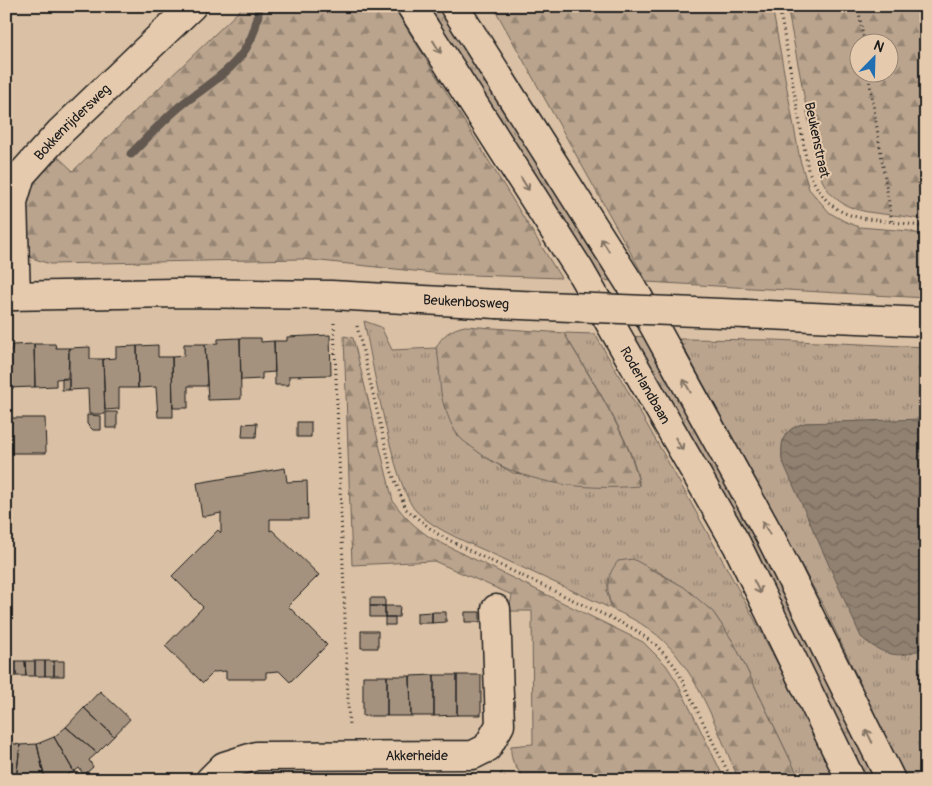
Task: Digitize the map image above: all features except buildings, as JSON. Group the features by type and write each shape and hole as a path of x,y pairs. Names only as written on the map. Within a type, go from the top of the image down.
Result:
{"main road":[{"name":"Bokkenrijdersweg","path":"11,296 13,202 21,175 60,132 192,6"},
{"name":"Roderlandbaan","path":"411,6 579,270 732,536 851,780"},
{"path":"454,6 637,294 771,538 891,780"},
{"name":"Beukenbosweg","path":"11,296 175,293 332,295 926,322"},
{"name":"Akkerheide","path":"210,780 224,766 256,756 473,755 487,748 500,725 496,609"}],"path":[{"name":"Beukenstraat","path":"780,6 808,169 816,188 828,204 861,219 926,228"},
{"path":"858,6 862,32"},
{"path":"870,82 892,222"},
{"path":"333,314 350,755"},
{"path":"357,325 391,470 406,510 436,533 634,629 656,645 675,666 688,689 732,780"}],"green space":[{"path":"238,6 393,6 561,278 442,274 302,259 50,264 29,257 24,219 25,208 29,188 37,174 55,154 73,171 241,9"},
{"path":"425,6 440,6 616,281 591,280"},
{"path":"493,6 772,6 800,160 809,189 830,213 844,221 859,227 909,231 926,236 926,298 647,282"},
{"path":"787,6 926,6 926,221 863,211 836,199 826,187 818,170"},
{"path":"364,321 381,327 392,350 436,348 440,361 444,406 458,436 485,457 513,473 639,486 630,451 620,430 564,333 595,334 720,555 780,667 837,780 800,780 734,643 713,612 683,587 654,569 606,590 612,609 453,536 433,525 416,511 407,497 399,476 384,421"},
{"path":"465,326 564,333 619,429 628,449 639,486 574,486 530,477 510,470 491,460 461,439 447,415 443,401 436,348 441,339 448,333"},
{"path":"344,336 353,338 393,501 401,512 431,538 643,642 666,665 677,682 725,780 528,780 520,773 513,761 511,746 533,744 532,611 509,611 512,595 434,561 352,565"},
{"path":"624,336 649,337 692,412 881,780 863,780"},
{"path":"679,339 774,340 926,347 926,420 805,423 792,429 785,436 782,446 782,460 917,652 926,643 926,780 906,780 825,609"},
{"path":"633,559 684,587 713,612 734,643 800,780 739,780 703,698 692,677 679,659 665,642 649,629 612,609 608,590 611,573 618,561"}],"water":[{"path":"926,420 926,643 910,653 901,655 884,652 861,637 782,460 782,446 788,432 805,423"}],"waterway":[{"path":"131,154 163,121 234,64 251,39 259,6"}]}
